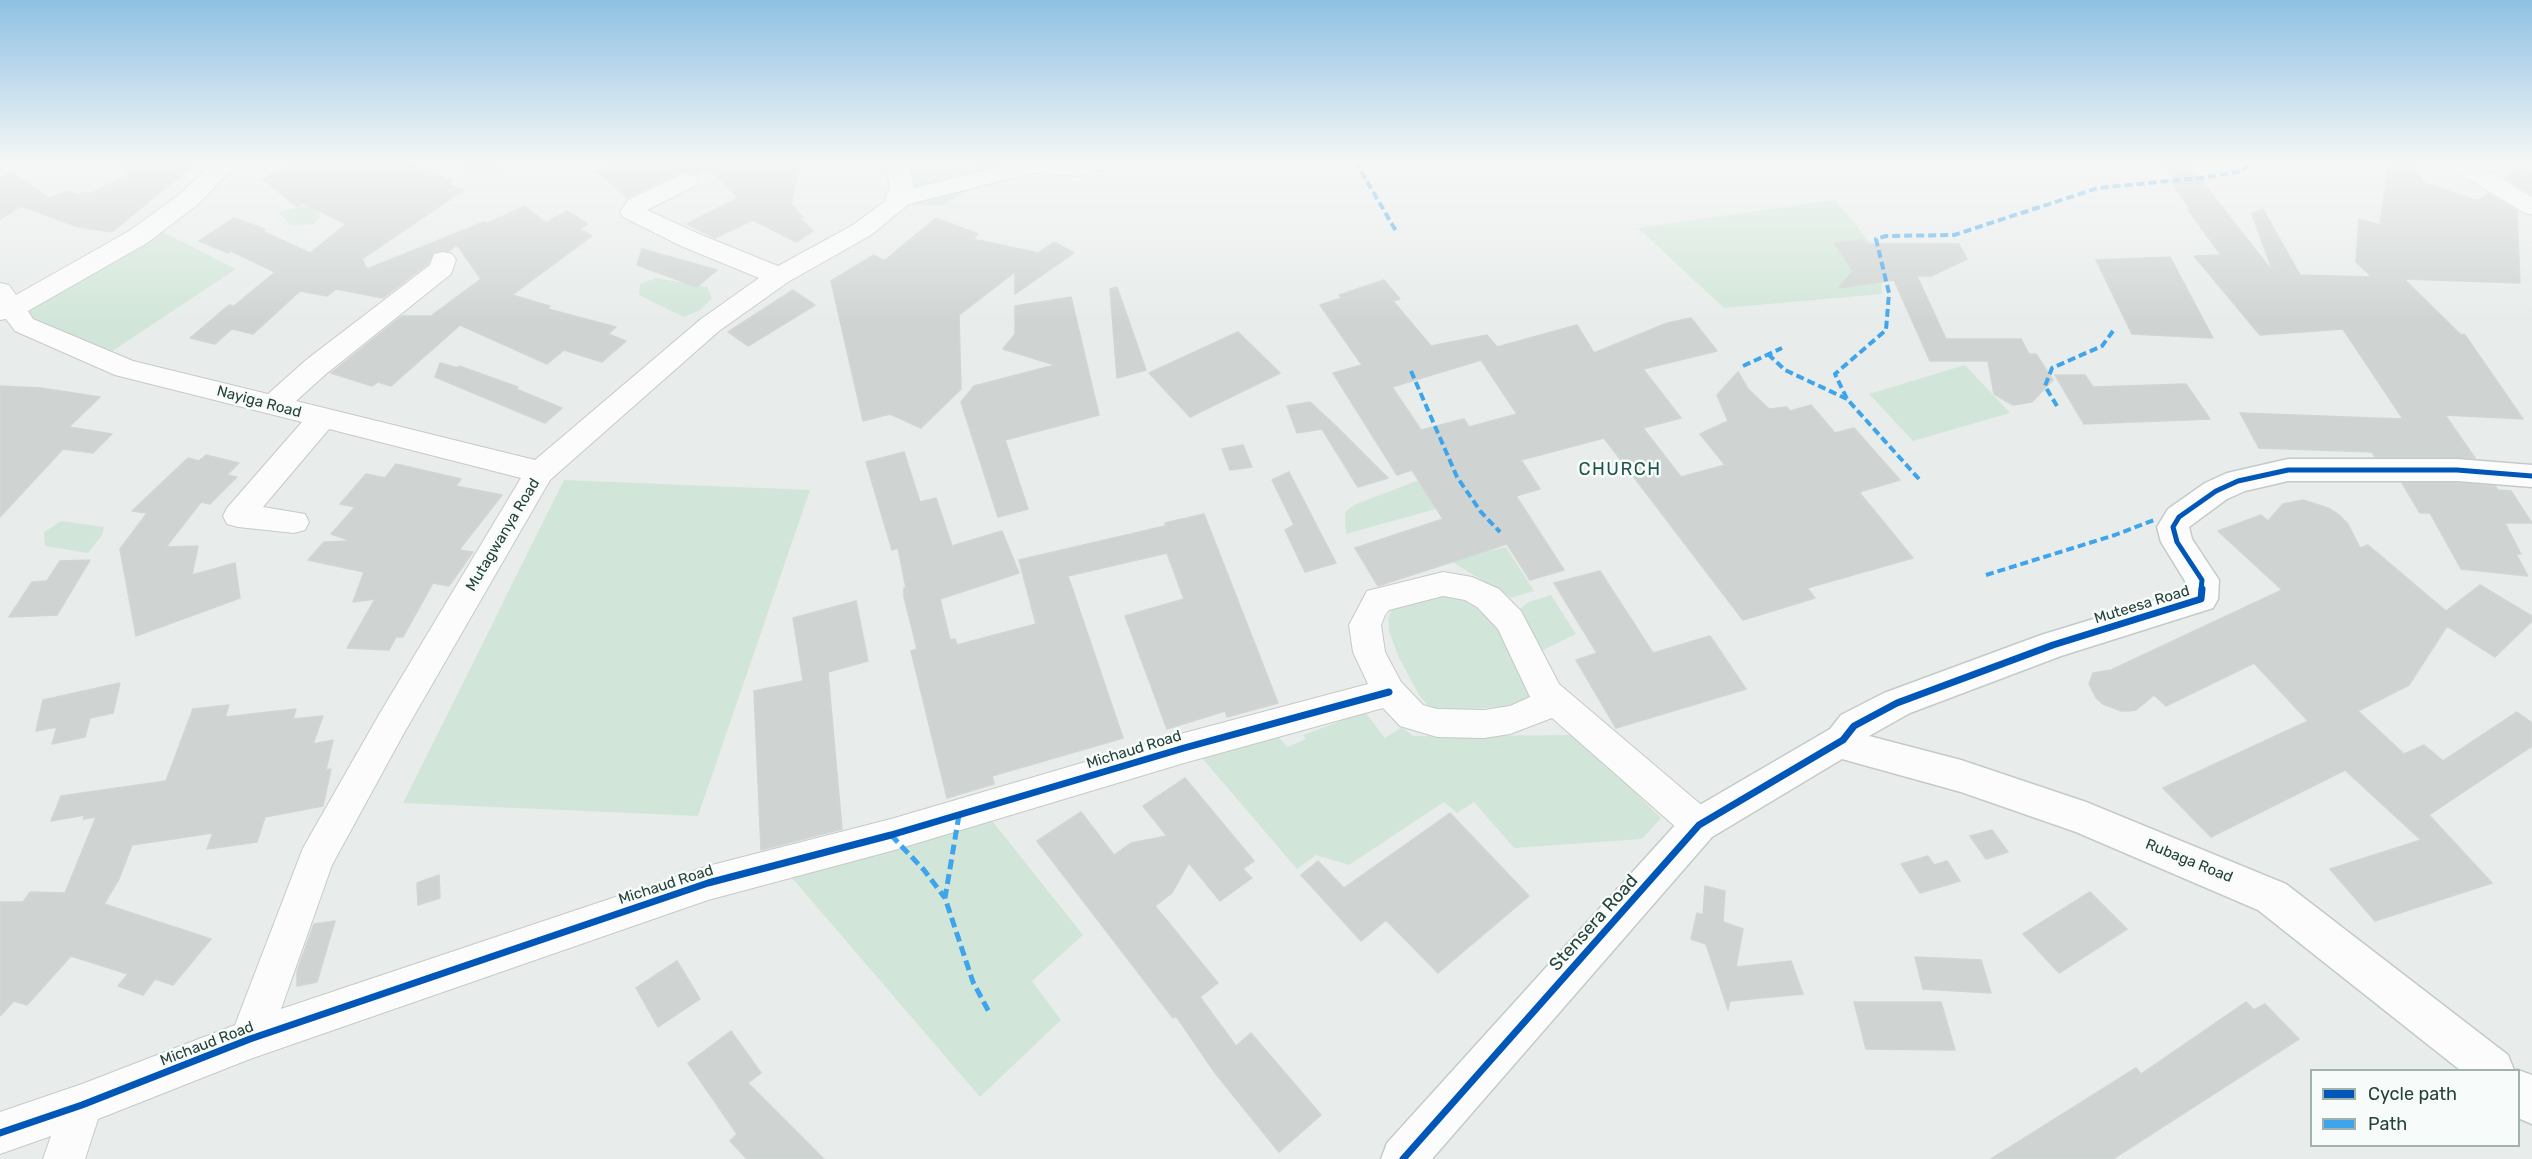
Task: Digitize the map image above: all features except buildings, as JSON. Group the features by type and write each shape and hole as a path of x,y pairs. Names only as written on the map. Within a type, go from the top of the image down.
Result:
{"street":[{"path":"4,304 153,227 169,215"},
{"path":"638,215 690,240 779,276"},
{"name":"Mutagwanya Road","path":"250,1039 316,860 392,723 540,472 710,325 779,276 862,230 880,215"},
{"path":"273,406 316,367 442,268 443,260"},
{"name":"Nayiga Road","path":"4,304 24,324 111,363 540,472"},
{"path":"294,522 238,516 322,418"},
{"name":"Muteesa Road","path":"1838,742 1854,726 1897,703 2053,645 2201,599 2202,580 2177,542 2174,526 2179,517 2216,491 2238,481 2288,470 2457,471 2532,476"},
{"path":"1547,694 1545,705 1533,713 1484,724 1423,720 1412,716 1389,692 1370,652 1365,625 1378,600 1443,584 1472,589 1488,598 1510,620 1547,694 1699,825"},
{"name":"Michaud Road","path":"0,1133 82,1105 250,1039 708,883 891,835 1184,748 1389,692"},
{"name":"Stensera Road","path":"1403,1159 1699,825 1838,742"},
{"name":"Rubaga Road","path":"1838,742 1961,776 2086,819 2272,897 2490,1069"},
{"path":"2520,1093 2532,1102"},
{"path":"64,1159 82,1105"}],"green space":[{"path":"282,215 320,215 314,224 291,226"},
{"path":"1729,215 1847,215 1872,245 1880,261 1882,294 1724,308 1638,228"},
{"path":"159,230 236,269 102,358 24,319 25,308"},
{"path":"656,278 707,287 712,298 700,310 684,317 639,295 640,284"},
{"path":"1965,365 2010,413 1913,441 1869,394"},
{"path":"564,480 810,490 698,816 403,803"},
{"path":"1419,480 1436,509 1346,534 1345,512 1354,505"},
{"path":"61,521 104,527 102,535 88,553 45,546 44,532"},
{"path":"1506,547 1534,591 1511,598 1449,560"},
{"path":"1439,591 1481,601 1534,687 1527,699 1512,706 1440,711 1429,707 1419,695 1398,656 1389,631 1388,618 1394,606"},
{"path":"1551,595 1576,634 1537,653 1518,610 1529,602"},
{"path":"1365,712 1385,738 1402,727 1413,736 1576,735 1661,818 1642,839 1514,848 1474,802 1457,813 1444,802 1349,865 1316,855 1297,869 1202,758 1279,737 1287,747 1306,739 1303,735"},
{"path":"990,818 1083,935 1032,981 1061,1020 980,1097 792,878"}],"marked path":[{"path":"1387,215 1396,231"},
{"path":"1919,479 1847,399 1835,374 1886,330 1889,293 1876,239 1886,236 1954,235 2015,215"},
{"path":"2057,406 2045,386 2052,368 2102,346 2113,331"},
{"path":"1743,366 1782,348"},
{"path":"1768,354 1785,370 1847,399"},
{"path":"1411,371 1457,477 1481,512 1500,532"},
{"path":"1986,575 2115,535 2154,520"},
{"path":"959,815 945,898 973,982 989,1012"},
{"path":"891,835 924,870 945,898"}],"cycle path":[{"path":"1403,1159 1699,825 1843,740 1854,726 1897,703 2053,645 2201,599 2202,580 2177,542 2173,527 2179,517 2216,491 2238,481 2288,470 2457,470 2532,476"},
{"path":"0,1133 82,1105 250,1039 708,883 891,835 1184,748 1389,692"}],"district":[{"name":"CHURCH","path":"1620,470"}]}
